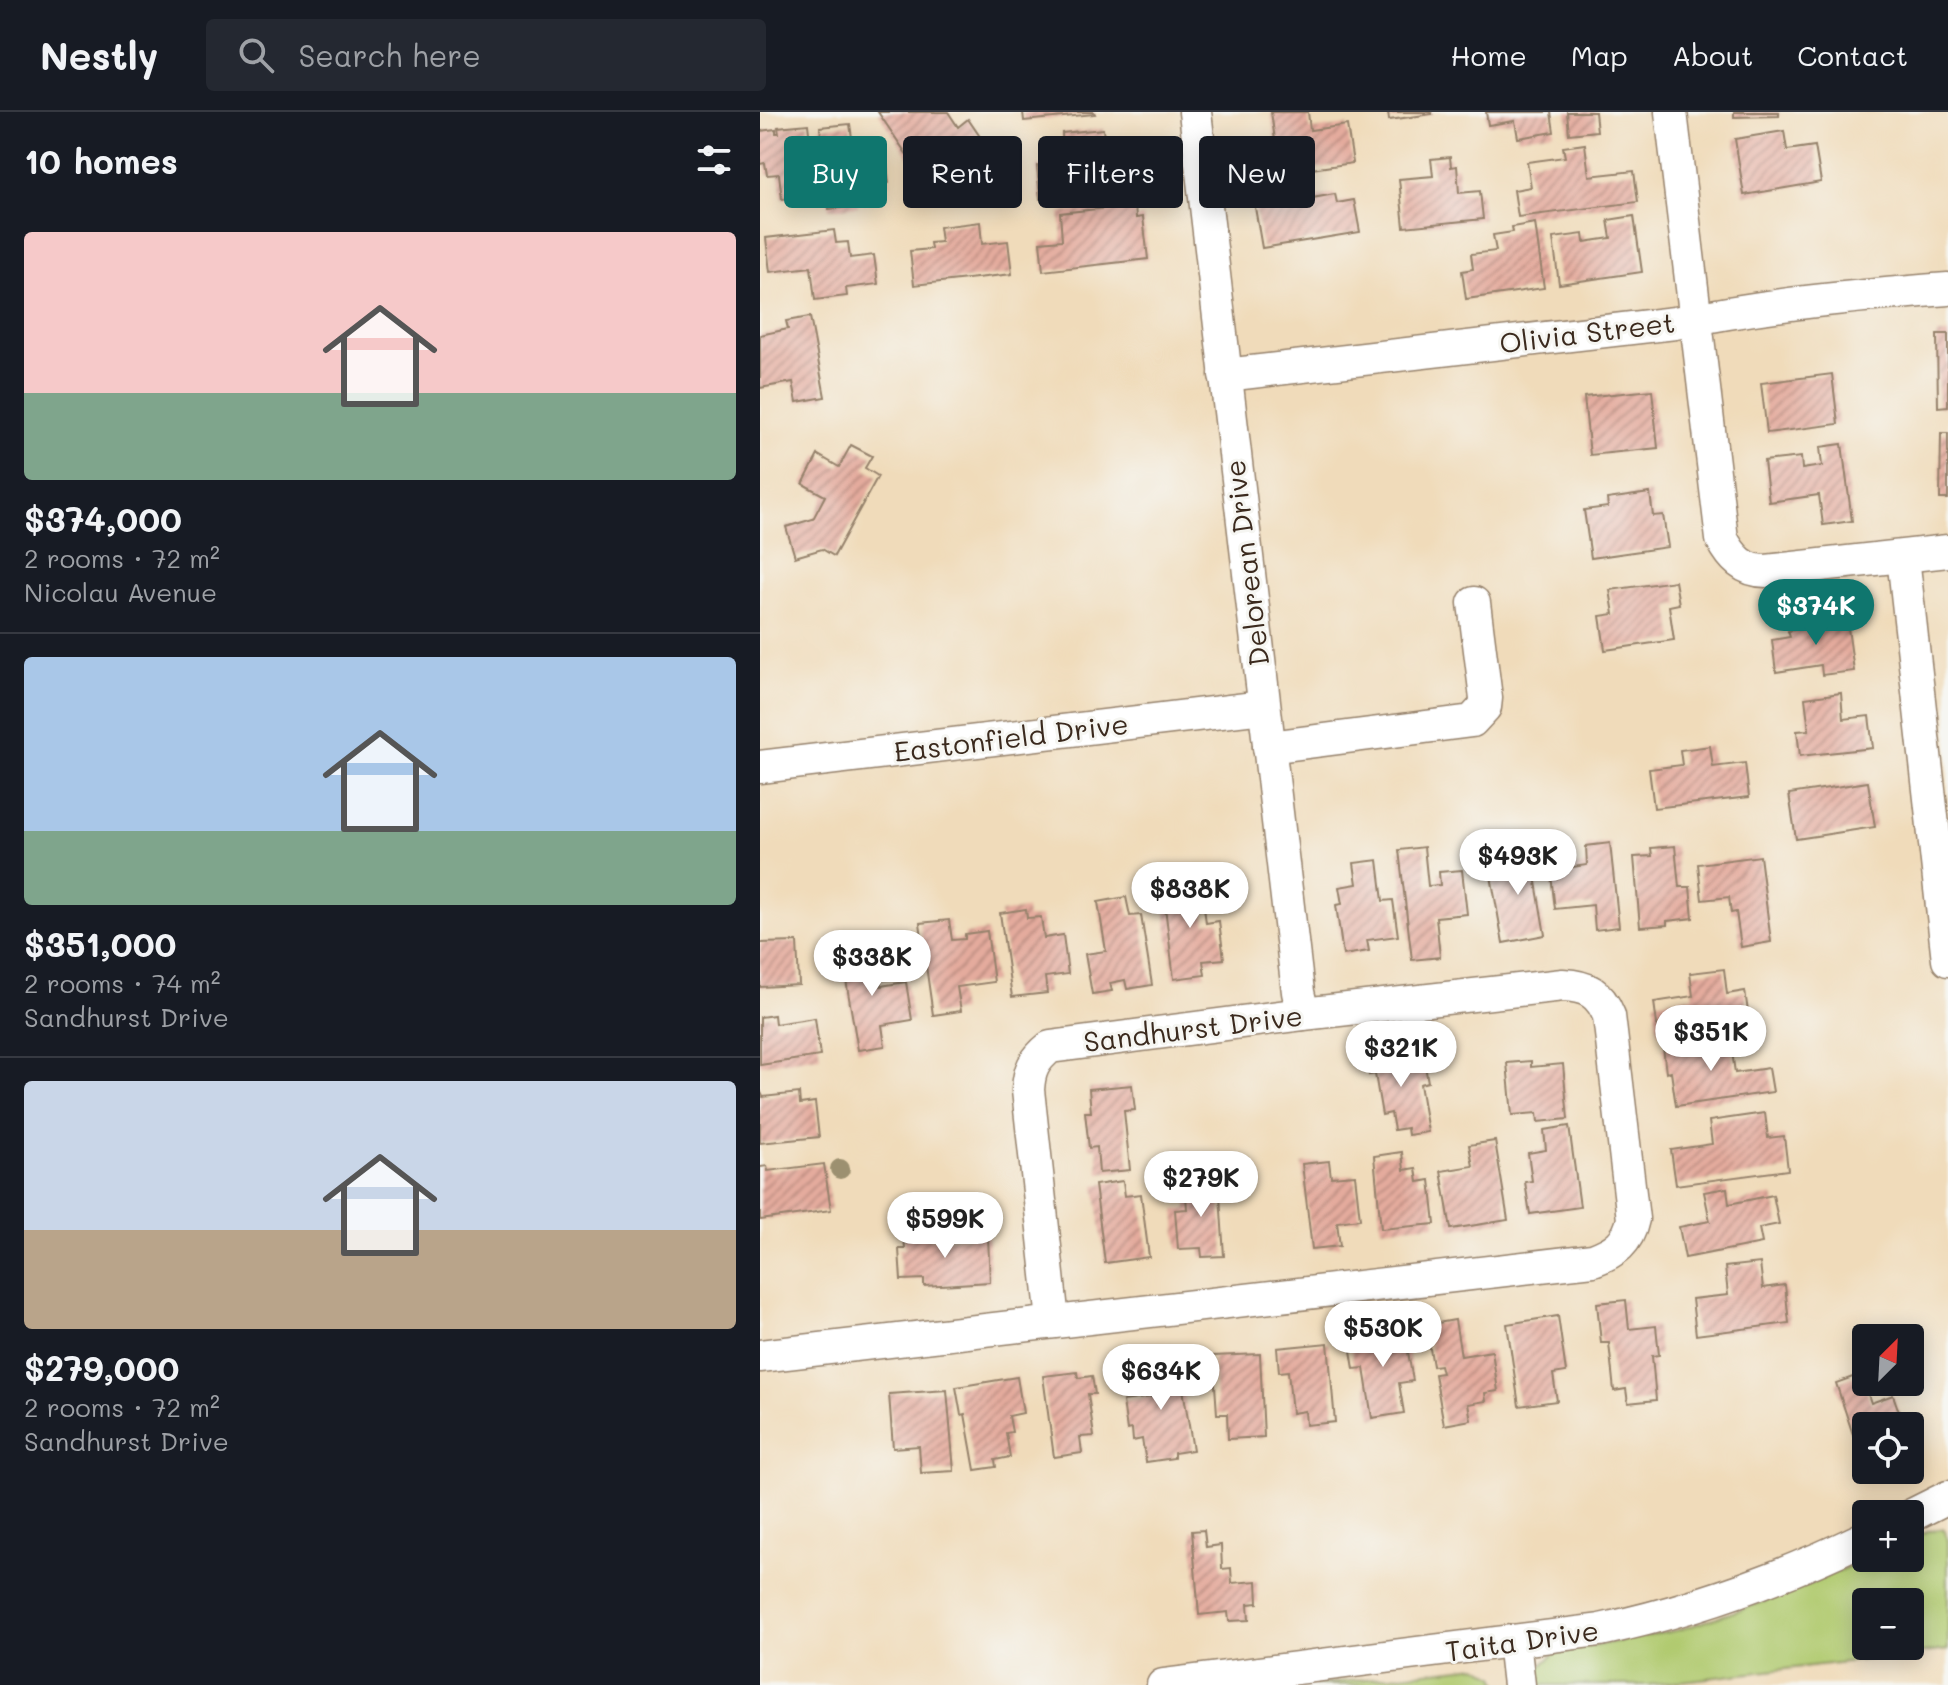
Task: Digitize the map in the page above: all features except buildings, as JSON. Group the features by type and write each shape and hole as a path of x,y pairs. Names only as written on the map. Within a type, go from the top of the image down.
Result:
{"street":[{"name":"Delorean Drive","path":"1195,112 1263,707 1303,1014"},
{"path":"1671,112 1722,539 1737,561 1756,571 1948,551"},
{"name":"Olivia Street","path":"1225,375 1855,296 1948,289"},
{"path":"1903,557 1948,960"},
{"path":"1269,747 1472,721 1485,707 1486,698 1474,603"},
{"name":"Eastonfield Drive","path":"760,767 1263,707"},
{"name":"Sandhurst Drive","path":"760,1356 1593,1260 1611,1253 1629,1235 1633,1219 1609,1016 1603,1002 1592,991 1580,986 1563,985 1303,1014 1050,1047 1038,1057 1029,1071 1028,1090 1053,1321"},
{"path":"1924,1509 1948,1497"},
{"name":"Taita Drive","path":"1163,1685 1600,1630 1722,1599 1852,1543"},
{"path":"1514,1641 1519,1685"}],"green space":[{"path":"1943,1529 1948,1540 1948,1650 1924,1653 1924,1588 1852,1588 1852,1660 1862,1660 1648,1685 1534,1685 1540,1667 1555,1653 1679,1630 1787,1594 1852,1565 1852,1572 1924,1572 1924,1533"},
{"path":"1477,1666 1495,1676 1499,1685 1315,1685"}]}
